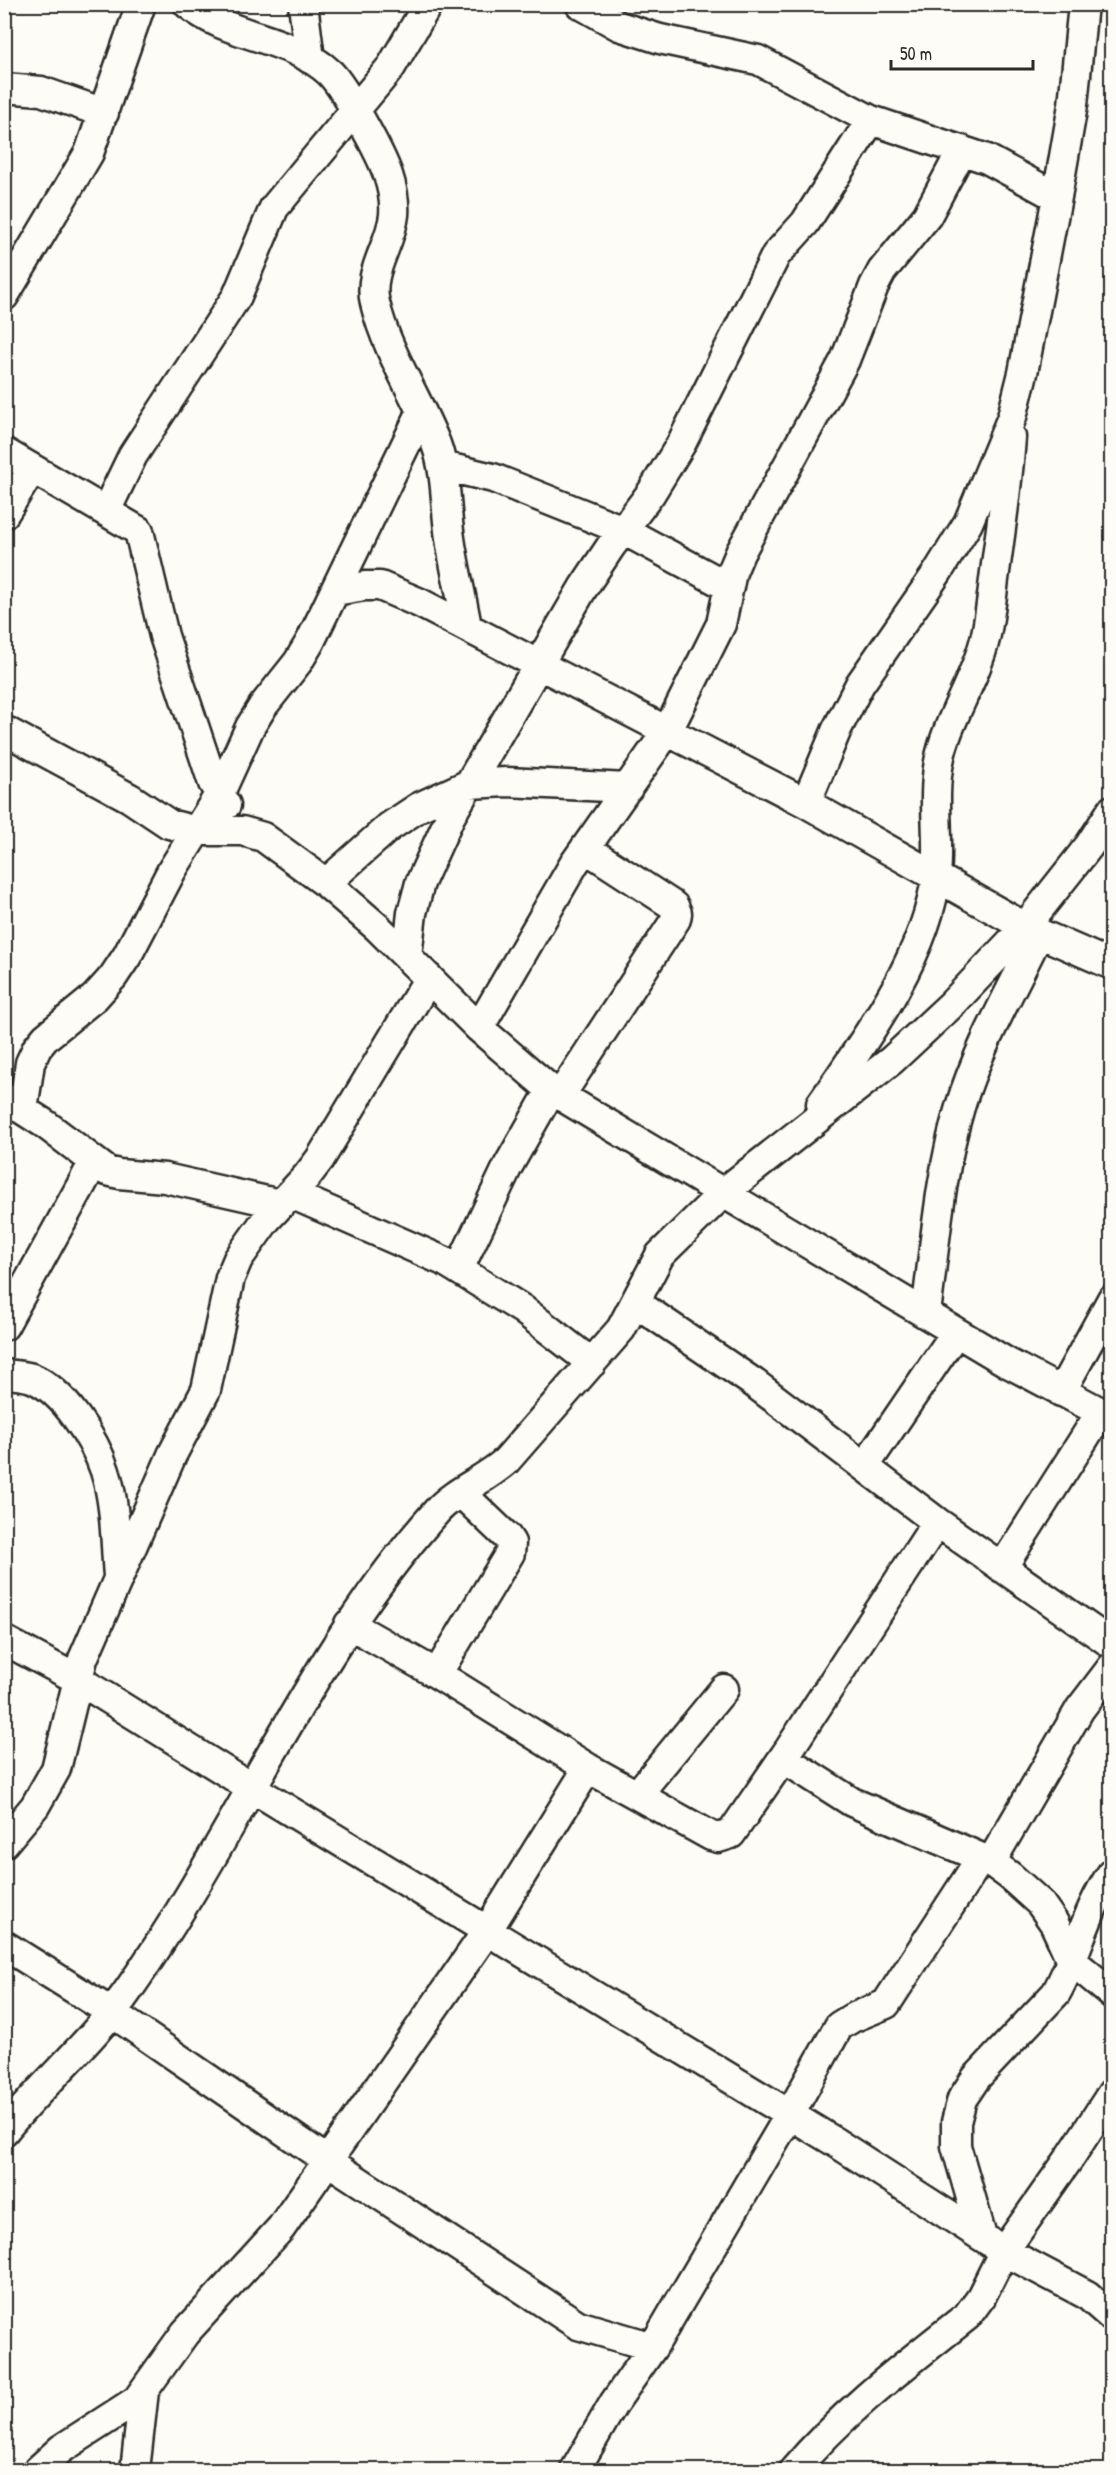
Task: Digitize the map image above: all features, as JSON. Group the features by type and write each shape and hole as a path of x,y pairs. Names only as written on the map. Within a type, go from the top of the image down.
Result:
{"street":[{"path":"4,296 89,153 141,4"},
{"path":"188,4 221,23 267,38 310,59 329,72 355,111 388,175 393,195 394,216 373,284 374,301 385,337 435,443 443,466 450,538 467,627"},
{"path":"303,4 310,59"},
{"path":"106,511 134,455 237,296 274,207 391,67 428,4"},
{"path":"580,4 619,26 660,39 758,60 871,120 987,159 1057,197"},
{"path":"806,803 837,729 860,684 937,573 968,523 1012,417 1023,373 1073,105 1083,4"},
{"path":"4,88 41,92 104,113"},
{"path":"407,956 412,913 420,883 450,817 584,588 651,493 681,444 776,255 805,223 871,120"},
{"path":"479,1028 585,848 668,730 721,624 732,572 740,554 845,360 874,286 882,271 927,216 962,150"},
{"path":"421,413 298,662 263,706 250,727 219,795 172,870 127,956 113,977 95,997 37,1047 14,1103 107,1171 165,1178 285,1199 403,1242 459,1269 522,1309 591,1363"},
{"path":"803,1130 869,1035 894,992 928,913 936,876 939,762 945,741 974,677 985,638 1008,478 1012,417"},
{"path":"4,452 133,527 141,538 151,590 164,636 213,783 219,795 252,832"},
{"path":"443,466 493,478 623,530 729,587"},
{"path":"4,514 32,469"},
{"path":"335,591 380,586 420,603 540,663 806,803 1032,930 1112,964"},
{"path":"4,730 130,798 169,824 197,831 252,832 263,837 326,883 407,956 479,1028 556,1093 1008,1363 1106,1415 1002,1568"},
{"path":"326,883 389,827 419,807 469,784 507,782 593,784 628,788"},
{"path":"926,1314 944,1179 959,1110 970,1077 1032,930 1112,810"},
{"path":"459,1269 508,1166 676,919 677,913 674,906 585,848"},
{"path":"4,2131 127,1992 192,1890 349,1624 379,1582 439,1509 506,1461 621,1329 636,1304 650,1269 660,1255 724,1192 892,1060 1032,930"},
{"path":"4,1843 35,1806 56,1769 83,1659 172,1455 206,1390 230,1278 244,1251 266,1220 308,1176 320,1159 429,978"},
{"path":"4,1326 94,1162"},
{"path":"1061,1392 1112,1299"},
{"path":"636,1304 754,1383 937,1522 1112,1644"},
{"path":"866,1466 956,1332"},
{"path":"4,1374 33,1378 52,1389 93,1443 106,1472 118,1579"},
{"path":"437,1674 510,1552 511,1544 507,1537 461,1493"},
{"path":"349,1624 437,1674 588,1768 711,1836 725,1837 731,1834 783,1758 937,1522"},
{"path":"4,1640 77,1679 252,1788 790,2114 993,2243 1087,2295 1112,2317"},
{"path":"574,2470 614,2403 653,2347 839,2026 886,2004 986,1860 1080,1709 1112,1667"},
{"path":"638,1795 724,1689"},
{"path":"783,1758 852,1802 986,1860 1010,1875 1040,1903 1054,1923 1071,1960 1112,1994"},
{"path":"38,2470 61,2449 130,2405 144,2391 185,2333 281,2228 487,1931 588,1768"},
{"path":"993,2243 956,2146 956,2122 962,2100 976,2079 1056,1994 1064,1980 1087,1917 1112,1873"},
{"path":"4,1945 111,2012 327,2161 578,2325 653,2347"},
{"path":"794,2470 854,2406 967,2316 981,2297 993,2243 1069,2159 1112,2093"},
{"path":"135,2470 144,2391"}]}
